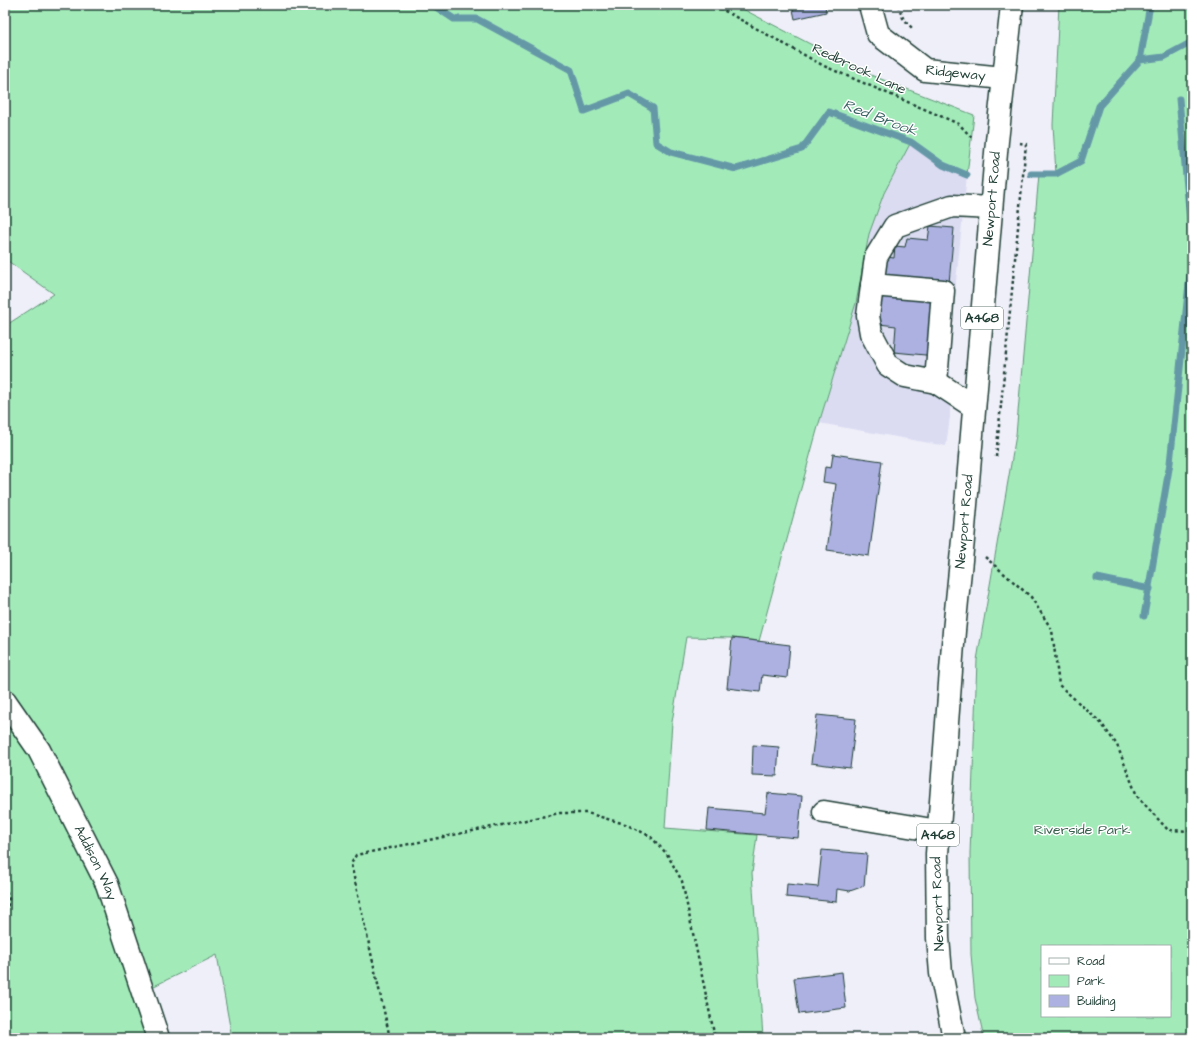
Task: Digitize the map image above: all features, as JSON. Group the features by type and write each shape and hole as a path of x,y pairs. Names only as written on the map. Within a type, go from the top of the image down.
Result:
{"main road":[{"name":"Ridgeway","path":"870,5 878,34 925,70 1003,78"},
{"name":"Newport Road","path":"954,1038 943,981 938,938 936,882 938,831 996,141 1012,5"},
{"path":"974,407 936,382 905,376 888,365 871,334 868,316 876,257 895,226 952,206 991,208"},
{"path":"872,285 943,291 936,382"},
{"name":"Addison Way","path":"5,701 39,750 108,884 158,1038"},
{"path":"824,812 938,831"}],"path":[{"name":"Redbrook Lane","path":"714,5 824,66 959,124 971,139 1026,144 1002,410 995,464"},
{"path":"898,5 903,18 915,32"},
{"path":"984,556 1031,597 1040,610 1052,630 1059,685 1101,723 1117,744 1137,796 1168,830 1192,831"},
{"path":"390,1038 351,864 356,855 560,813 587,813 625,824 650,836 667,854 682,881 715,1038"},
{"path":"5,886 9,899 5,920"}],"shaded area":[{"path":"911,142 943,165 967,175 955,292 950,365 950,417 946,446 819,423 856,303 869,234 884,193"}],"green space":[{"path":"5,5 735,5 868,74 974,115 967,175 943,165 911,142 884,193 869,234 856,303 819,423 759,641 732,638 686,637 672,722 665,828 757,835 752,873 763,1038 232,1038 217,955 144,991 158,1038 5,1038 5,326 54,294 5,259"},
{"name":"Riverside Park","path":"1059,5 1192,5 1192,1038 984,1038 975,998 971,954 970,854 977,660 1016,435 1039,174 1056,174 1053,125"}],"building":[{"path":"792,5 825,5 826,12 795,19"},
{"path":"930,226 954,228 949,283 885,276 886,257 894,258 895,246 905,247 907,238 928,240"},
{"path":"882,292 951,301 946,357 894,352 896,326 879,324"},
{"path":"833,454 882,461 869,556 827,550 836,484 823,482 825,467 831,468"},
{"path":"732,638 790,645 787,678 762,675 760,692 727,688"},
{"path":"817,715 856,719 850,768 811,763"},
{"path":"753,745 779,747 777,776 752,775"},
{"path":"768,793 802,796 798,838 707,830 709,808 765,813"},
{"path":"822,850 867,854 864,886 850,891 837,889 836,902 786,897 787,884 818,887"},
{"path":"842,972 846,1008 799,1014 794,978"}],"waterway":[{"name":"Red Brook","path":"433,5 454,19 477,19 571,70 584,111 629,94 653,108 656,143 671,152 736,169 802,149 829,112 911,142 943,165 967,175"},
{"name":"Red Brook","path":"1031,174 1056,174 1081,161 1099,106 1140,60 1150,5"},
{"path":"1140,60 1164,57 1192,42"},
{"path":"1179,99 1192,243"},
{"path":"1144,616 1170,463 1192,255"},
{"path":"1097,578 1150,589"}]}
